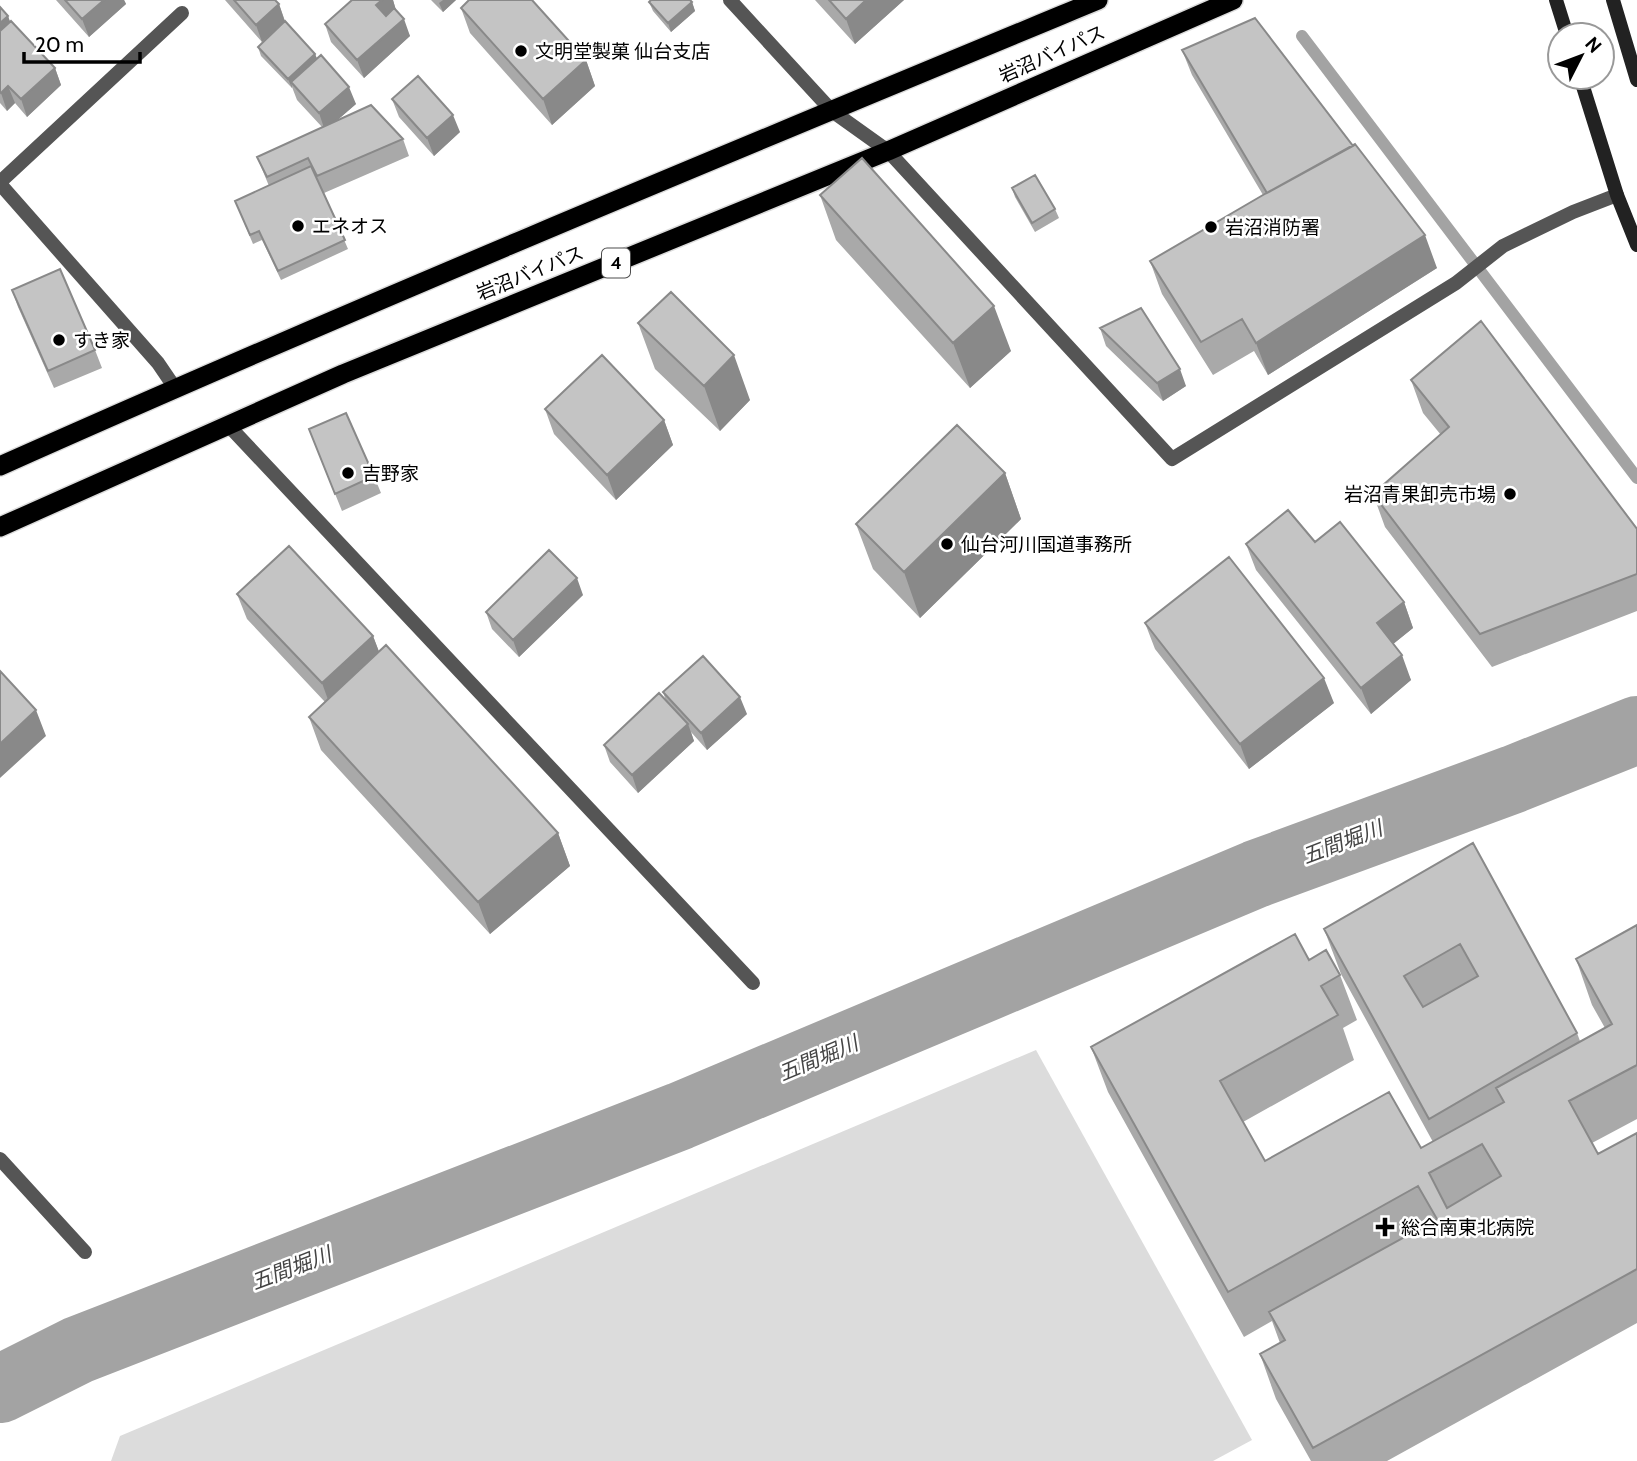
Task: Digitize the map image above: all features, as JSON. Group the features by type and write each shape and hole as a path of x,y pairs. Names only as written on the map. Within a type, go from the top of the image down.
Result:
{"highway":[{"name":"岩沼バイパス","path":"0,466 175,388 595,209 1098,0"},
{"name":"岩沼バイパス","path":"0,527 356,369 888,151 1233,0"}],"main road":[{"path":"1556,0 1563,21"},
{"path":"1612,0 1637,80"},
{"path":"1584,91 1617,195 1637,245"}],"street":[{"path":"730,0 832,111 888,151 1172,460 1455,283 1503,246 1573,212 1617,195"},
{"path":"175,388 158,363 0,183 182,13"},
{"path":"228,425 753,983"},
{"path":"0,1158 85,1252"}],"shaded area":[{"path":"1036,1050 1252,1440 1213,1461 111,1461 120,1436"}],"building":[{"path":"65,0 104,0 82,19"},
{"path":"234,0 275,0 279,4 256,25"},
{"path":"352,0 382,0 376,5 386,16 394,8 404,19 357,60 325,24"},
{"path":"469,0 532,0 586,60 543,99 461,8"},
{"path":"829,0 866,0 846,19"},
{"path":"649,2 692,2 668,23"},
{"path":"0,7 8,16 0,23"},
{"path":"1255,18 1353,146 1267,193 1182,50"},
{"path":"11,21 55,68 21,99 8,86 0,92 0,31"},
{"path":"285,21 315,54 288,79 258,47"},
{"path":"321,55 349,87 319,113 291,82"},
{"path":"418,76 453,115 427,138 392,99"},
{"path":"371,105 403,139 317,176 308,158 267,177 257,157"},
{"path":"1355,144 1425,235 1256,343 1242,319 1201,342 1150,261"},
{"path":"862,158 994,306 953,343 820,195"},
{"path":"311,166 345,240 278,271 259,231 250,235 235,201"},
{"path":"1035,175 1055,209 1032,223 1012,188"},
{"path":"60,269 95,350 48,371 12,290"},
{"path":"671,292 734,355 704,386 638,323"},
{"path":"1141,308 1180,369 1157,383 1100,328"},
{"name":"岩沼青果卸売市場","path":"1481,321 1637,529 1637,574 1480,634 1373,494 1449,427 1411,380"},
{"path":"602,355 664,420 607,475 545,409"},
{"path":"346,413 374,476 335,494 309,429"},
{"path":"957,425 1005,473 904,572 856,524"},
{"path":"1288,510 1315,542 1340,522 1404,602 1377,623 1402,655 1361,688 1246,544"},
{"path":"289,546 373,636 322,683 237,594"},
{"path":"549,550 577,578 513,640 486,612"},
{"path":"1229,557 1324,678 1240,744 1145,623"},
{"path":"386,645 558,833 478,902 309,717"},
{"path":"703,656 740,697 701,733 663,692"},
{"path":"0,671 36,710 0,744"},
{"path":"659,693 688,724 632,775 604,745"},
{"path":"1473,843 1577,1033 1429,1119 1324,929","holes":["1460,944 1478,976 1423,1007 1404,976"]},
{"path":"1637,925 1637,1065 1569,1101 1598,1154 1637,1133 1637,1269 1313,1448 1260,1354 1285,1340 1269,1312 1437,1219 1418,1186 1228,1292 1091,1047 1295,934 1309,960 1326,950 1340,975 1321,986 1338,1015 1220,1081 1265,1161 1389,1092 1421,1148 1504,1102 1496,1088 1612,1024 1576,959","holes":["1482,1144 1501,1176 1447,1208 1429,1173"]}],"waterway":[{"path":"1302,36 1637,478"},
{"name":"五間堀川","path":"0,1389 78,1350 680,1116 1256,874 1514,779 1637,730"}],"place":[{"name":"文明堂製菓 仙台支店","path":"521,51"},
{"name":"エネオス","path":"298,226"},
{"name":"岩沼消防署","path":"1211,227"},
{"name":"すき家","path":"59,340"},
{"name":"吉野家","path":"348,473"},
{"name":"岩沼青果卸売市場","path":"1510,494"},
{"name":"仙台河川国道事務所","path":"947,544"},
{"name":"総合南東北病院","path":"1385,1227"}]}
